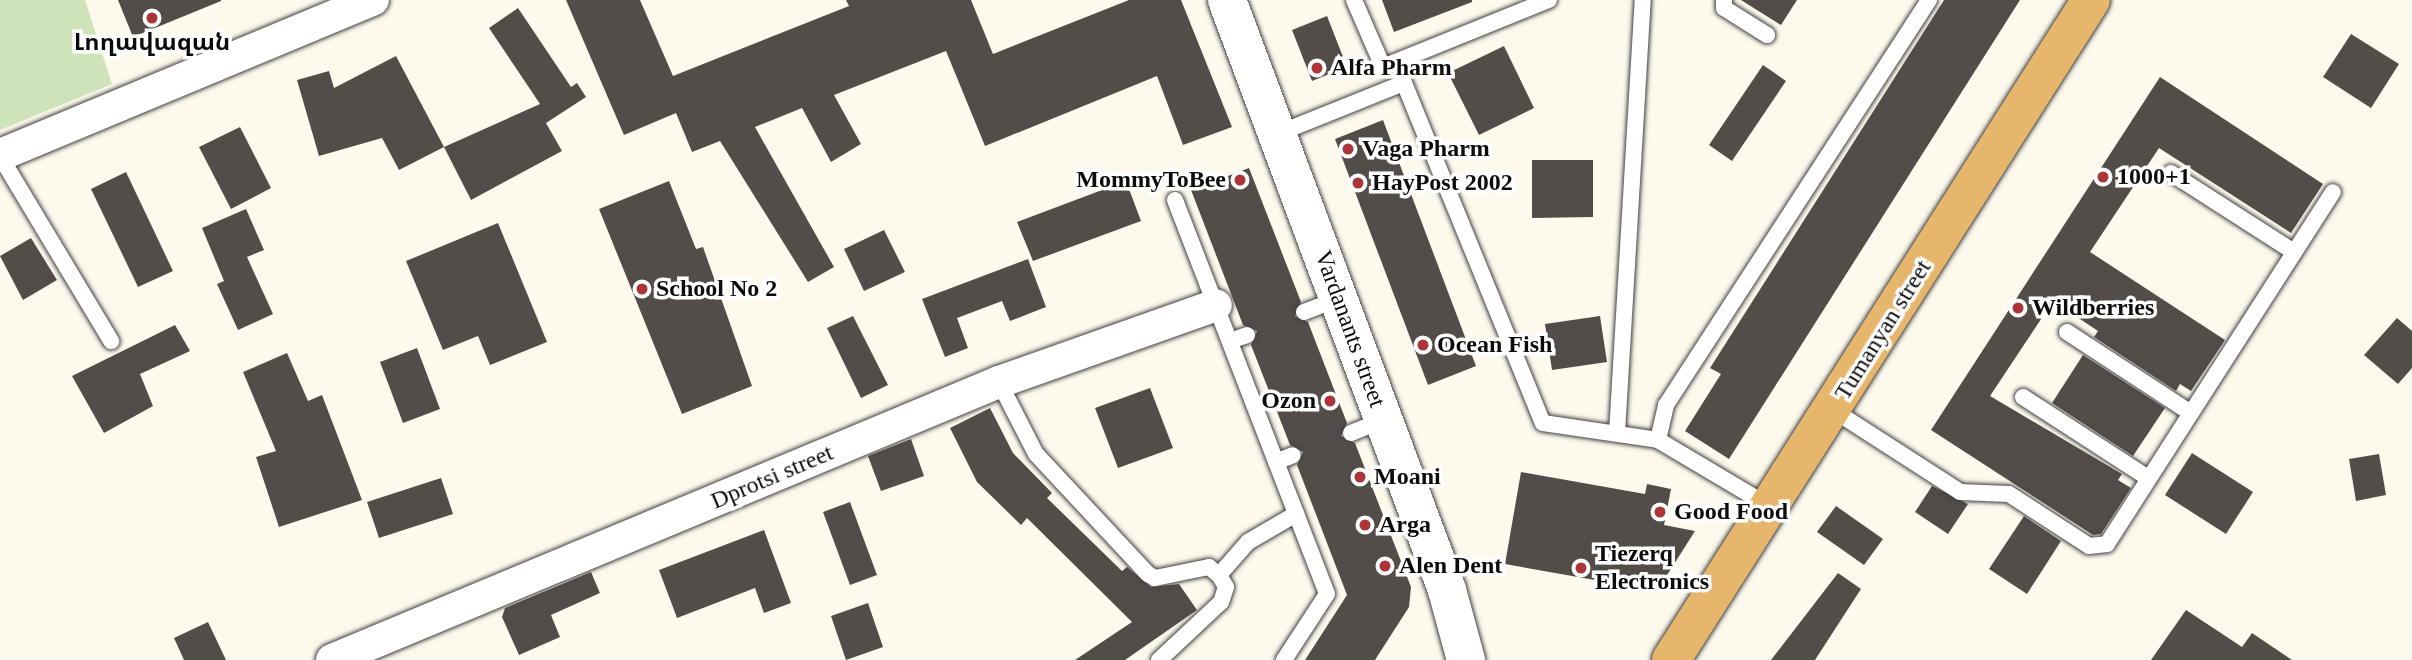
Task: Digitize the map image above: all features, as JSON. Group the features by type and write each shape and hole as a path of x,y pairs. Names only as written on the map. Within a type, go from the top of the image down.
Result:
{"highway":[{"name":"Tumanyan street","path":"1670,659 1772,508 2091,0"}],"street":[{"path":"0,156 373,0"},
{"name":"Vardanants street","path":"1227,0 1277,134 1322,305 1368,427 1447,590 1466,660"},
{"name":"Dprotsi street","path":"332,660 999,382 1216,305"}],"lane":[{"path":"1354,0 1383,67 1549,0"},
{"path":"1617,433 1643,0"},
{"path":"1724,0 1724,8 1767,35"},
{"path":"1658,440 1666,405 1929,0"},
{"path":"1277,134 1404,83 1543,423 1658,440 1772,508"},
{"path":"0,156 111,341"},
{"path":"2171,173 2294,252"},
{"path":"1833,410 1960,492 2008,494 2089,547 2107,544 2333,192"},
{"path":"1175,200 1327,594 1284,660"},
{"path":"2067,332 2191,413"},
{"path":"1230,341 1247,335"},
{"path":"999,382 1036,454 1148,575 1155,578 1195,567 1209,567 1219,575 1226,587 1221,602 1159,660"},
{"path":"2023,397 2148,478"},
{"path":"1276,462 1293,455"},
{"path":"1219,575 1248,541 1296,514"}],"green space":[{"path":"0,0 85,0 112,84 0,130"}],"building":[{"name":"Լողավազան","path":"118,0 221,0 221,1 133,37"},
{"path":"566,0 640,0 673,76 849,6 846,0 971,0 993,54 1129,0 1181,0 1232,127 1183,145 1157,76 985,146 946,51 834,95 861,144 831,162 802,108 755,127 834,267 808,282 720,141 692,152 676,113 624,135"},
{"path":"1382,0 1472,0 1472,2 1394,32"},
{"path":"1741,0 1797,0 1781,25"},
{"path":"1944,0 2020,0 1729,459 1685,431 1721,374 1710,368"},
{"path":"518,8 571,87 577,83 586,97 546,123 562,151 471,200 444,147 540,104 489,28"},
{"path":"1327,16 1347,67 1312,81 1292,30"},
{"path":"2351,34 2399,64 2371,108 2323,77"},
{"path":"1504,46 1534,108 1479,135 1448,73"},
{"path":"396,56 444,147 399,170 382,138 319,156 297,80 329,71 334,88"},
{"path":"1763,65 1786,81 1732,161 1709,145"},
{"path":"2160,77 2323,184 2291,233 2159,148 2090,252 2225,340 2191,391 2180,384 2176,391 2094,337 2098,331 2053,301 1990,396 2122,474 2118,480 2131,488 2101,534 2093,535 1931,430"},
{"path":"1383,120 1476,366 1428,385 1335,139"},
{"path":"240,127 271,188 231,209 199,147"},
{"path":"1532,160 1593,160 1593,217 1532,218"},
{"path":"1249,168 1301,302 1295,316 1308,322 1347,423 1341,436 1355,443 1411,587 1409,607 1375,660 1305,660 1347,595 1297,465 1303,452 1290,445 1251,345 1257,331 1243,325 1191,190"},
{"path":"126,172 173,271 138,287 91,189"},
{"path":"669,181 696,249 703,247 752,386 682,414 599,209"},
{"path":"1126,181 1141,221 1033,261 1017,222"},
{"path":"246,209 264,250 247,257 273,314 238,330 217,284 224,281 202,228"},
{"path":"498,223 547,342 490,365 478,336 443,350 406,261"},
{"path":"884,230 905,272 864,291 844,249"},
{"path":"31,238 57,280 23,300 0,256"},
{"path":"1028,259 1046,307 1010,321 1002,301 957,318 968,348 945,357 922,299"},
{"path":"853,316 888,385 861,398 827,328"},
{"path":"1600,316 1607,362 1552,370 1545,324"},
{"path":"2397,318 2412,331 2412,368 2398,384 2364,355"},
{"path":"175,325 190,351 140,374 153,406 104,433 72,376"},
{"path":"417,348 440,409 403,423 380,362"},
{"path":"287,353 308,401 322,395 362,500 279,527 256,457 276,451 243,372"},
{"path":"2083,355 2165,408 2133,456 2052,403"},
{"path":"1150,388 1173,448 1118,468 1095,408"},
{"path":"990,408 1013,453 1052,493 1047,498 1122,571 1127,567 1151,587 1179,584 1197,610 1125,660 1075,660 1132,622 1027,518 1021,525 977,482 950,428"},
{"path":"911,439 924,476 881,491 868,456"},
{"path":"2192,453 2253,492 2226,534 2165,495"},
{"path":"2379,454 2386,495 2356,501 2349,459"},
{"path":"1521,472 1645,494 1647,484 1671,489 1664,525 1695,531 1657,591 1505,564"},
{"path":"441,478 453,514 379,538 367,502"},
{"path":"1932,486 1968,504 1948,534 1915,512"},
{"path":"850,502 877,575 850,585 823,512"},
{"path":"1836,506 1883,539 1864,565 1817,532"},
{"path":"2024,516 2061,541 2027,594 1989,569"},
{"path":"764,530 791,603 764,613 755,588 677,618 659,570"},
{"path":"591,572 600,593 551,615 560,637 519,655 502,617 505,608"},
{"path":"1838,573 1861,589 1815,660 1771,660"},
{"path":"868,603 883,647 846,660 831,616"},
{"path":"2186,610 2242,647 2252,633 2292,660 2151,660"},
{"path":"208,622 226,660 184,660 174,638"}],"place":[{"name":"Լողավազան","path":"152,18"},
{"name":"Alfa Pharm","path":"1317,68"},
{"name":"Vaga Pharm","path":"1348,149"},
{"name":"1000+1","path":"2103,177"},
{"name":"MommyToBee","path":"1240,180"},
{"name":"HayPost 2002","path":"1358,183"},
{"name":"School No 2","path":"642,289"},
{"name":"Wildberries","path":"2018,308"},
{"name":"Ocean Fish","path":"1423,345"},
{"name":"Ozon","path":"1330,401"},
{"name":"Moani","path":"1360,477"},
{"name":"Good Food","path":"1660,512"},
{"name":"Arga","path":"1365,525"},
{"name":"Alen Dent","path":"1385,566"},
{"name":"Tiezerq Electronics","path":"1581,568"}]}
